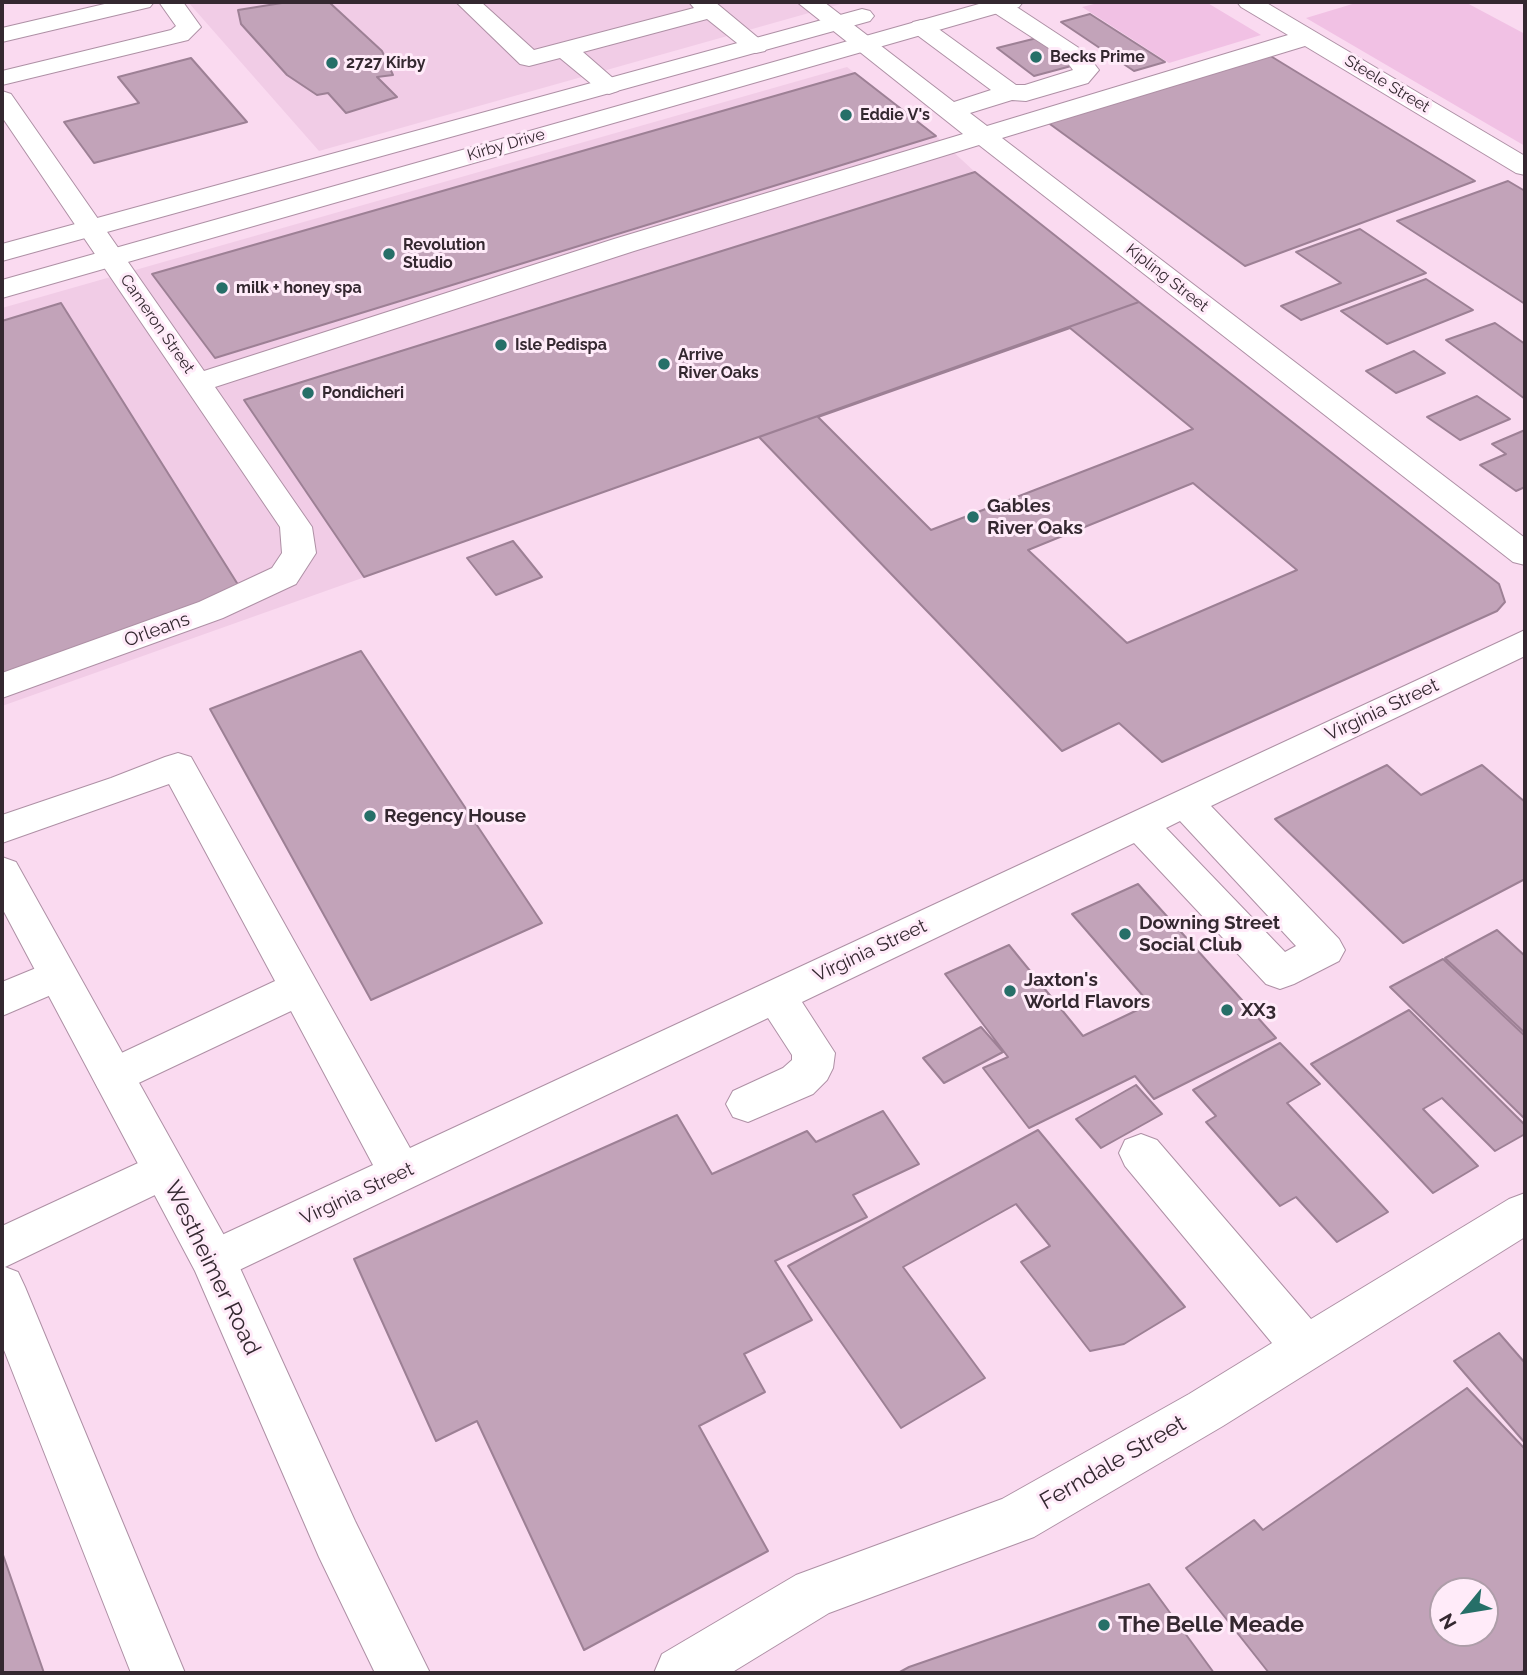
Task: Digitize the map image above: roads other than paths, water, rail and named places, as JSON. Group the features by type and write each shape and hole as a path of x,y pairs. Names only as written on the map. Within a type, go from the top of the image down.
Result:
{"street":[{"path":"9,33 142,2"},
{"path":"2,78 178,35 190,27 171,2"},
{"path":"468,2 530,60 707,6 756,46"},
{"name":"Kipling Street","path":"809,2 1525,554"},
{"name":"Steele Street","path":"1250,2 1525,167"},
{"path":"951,111 1010,92 1026,93 1079,78 1087,70 1072,54 1004,4"},
{"name":"Kirby Drive","path":"2,289 1004,4"},
{"name":"Kirby Drive","path":"2,253 878,12"},
{"path":"921,27 1010,92"},
{"path":"197,383 624,246 1308,37"},
{"path":"565,50 609,86"},
{"name":"Cameron Street","path":"2,99 296,527 299,553"},
{"name":"Orleans","path":"2,686 211,610 284,576 299,553"},
{"name":"Virginia Street","path":"214,1261 1525,642"},
{"path":"2,829 124,788 178,766 401,1173"},
{"path":"1139,824 1280,973 1325,950 1185,803"},
{"name":"Westheimer Road","path":"2,872 214,1261 337,1539 403,1673"},
{"path":"2,1000 58,975"},
{"path":"113,1076 298,989"},
{"path":"748,1104 798,1081 812,1068 814,1053 775,996"},
{"path":"1141,1153 1306,1348"},
{"path":"2,1248 164,1170"},
{"name":"Ferndale Street","path":"681,1673 814,1593 1016,1519 1206,1410 1525,1213"},
{"path":"2,1287 158,1673"}],"place":[{"name":"Becks Prime","path":"1036,57"},
{"name":"2727 Kirby","path":"332,63"},
{"name":"Eddie V's","path":"846,115"},
{"name":"Revolution Studio","path":"389,254"},
{"name":"milk + honey spa","path":"222,288"},
{"name":"Isle Pedispa","path":"501,345"},
{"name":"Arrive River Oaks","path":"664,364"},
{"name":"Pondicheri","path":"308,393"},
{"name":"Gables River Oaks","path":"973,517"},
{"name":"Regency House","path":"370,816"},
{"name":"Downing Street Social Club","path":"1125,934"},
{"name":"Jaxton's World Flavors","path":"1010,991"},
{"name":"XX3","path":"1227,1010"},
{"name":"The Belle Meade","path":"1104,1625"}]}
